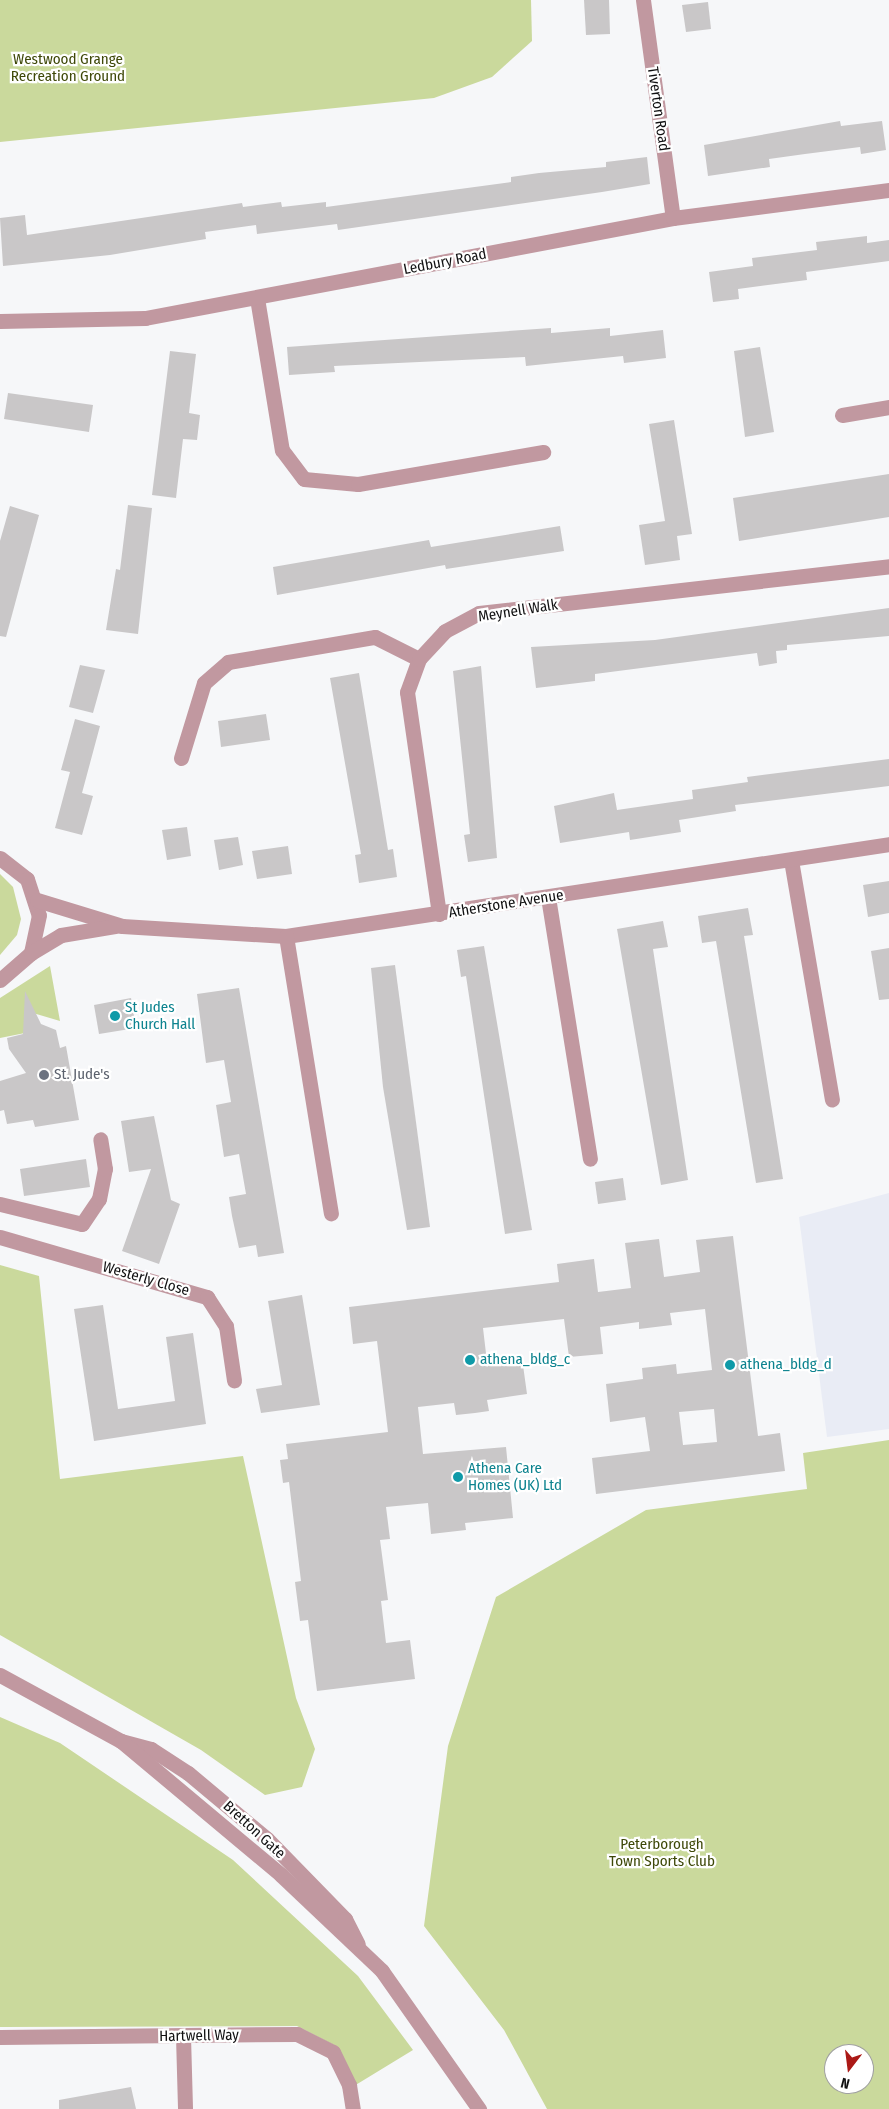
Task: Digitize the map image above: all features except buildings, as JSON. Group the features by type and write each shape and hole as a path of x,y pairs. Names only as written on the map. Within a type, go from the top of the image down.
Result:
{"street":[{"name":"Tiverton Road","path":"643,0 673,218"},
{"name":"Ledbury Road","path":"0,321 145,318 673,218 889,190"},
{"path":"257,298 282,450 304,479 358,484 543,452"},
{"path":"842,415 889,407"},
{"name":"Meynell Walk","path":"439,914 408,692 419,659 445,631 479,613 889,566"},
{"path":"181,758 204,683 228,662 376,637 419,659"},
{"name":"Atherstone Avenue","path":"0,980 31,953 61,935 122,926 286,936 889,844"},
{"path":"0,858 27,879 37,900 38,933 31,953"},
{"path":"791,860 832,1100"},
{"path":"548,897 590,1159"},
{"name":"Atherstone Avenue","path":"37,900 122,926"},
{"path":"286,936 331,1213"},
{"path":"0,1204 82,1224 100,1199 105,1169 100,1139"},
{"name":"Westerly Close","path":"0,1237 207,1297 226,1326 234,1380"},
{"name":"Bretton Gate","path":"0,1675 121,1741 151,1749 188,1773 252,1826 344,1919 360,1950 436,2043 479,2109"},
{"name":"Hartwell Way","path":"0,2037 298,2034 333,2052 350,2085 354,2109"},
{"path":"182,2036 185,2109"}],"shaded area":[{"path":"889,1193 889,1429 827,1437 799,1217"}],"green space":[{"name":"Westwood Grange Recreation Ground","path":"0,0 531,0 532,41 492,77 434,98 0,142"},
{"path":"0,874 13,887 21,919 17,935 0,955"},
{"path":"50,966 60,1021 33,1013 24,1018 25,1033 0,1038 0,998"},
{"path":"0,1265 39,1276 60,1479 243,1456 296,1698 315,1749 302,1787 265,1795 201,1750 0,1635"},
{"name":"Peterborough Town Sports Club","path":"889,1440 889,2109 547,2109 504,2030 424,1926 448,1746 496,1597 646,1510 807,1489 803,1453"},
{"path":"0,1717 60,1743 233,1860 358,1976 413,2050 354,2086 338,2047 297,2026 0,2027"}],"place":[{"name":"St Judes Church Hall","path":"115,1016"},
{"name":"St. Jude's","path":"44,1075"},
{"name":"athena_bldg_c","path":"470,1360"},
{"name":"athena_bldg_d","path":"730,1365"},
{"name":"Athena Care Homes (UK) Ltd","path":"458,1477"}]}
